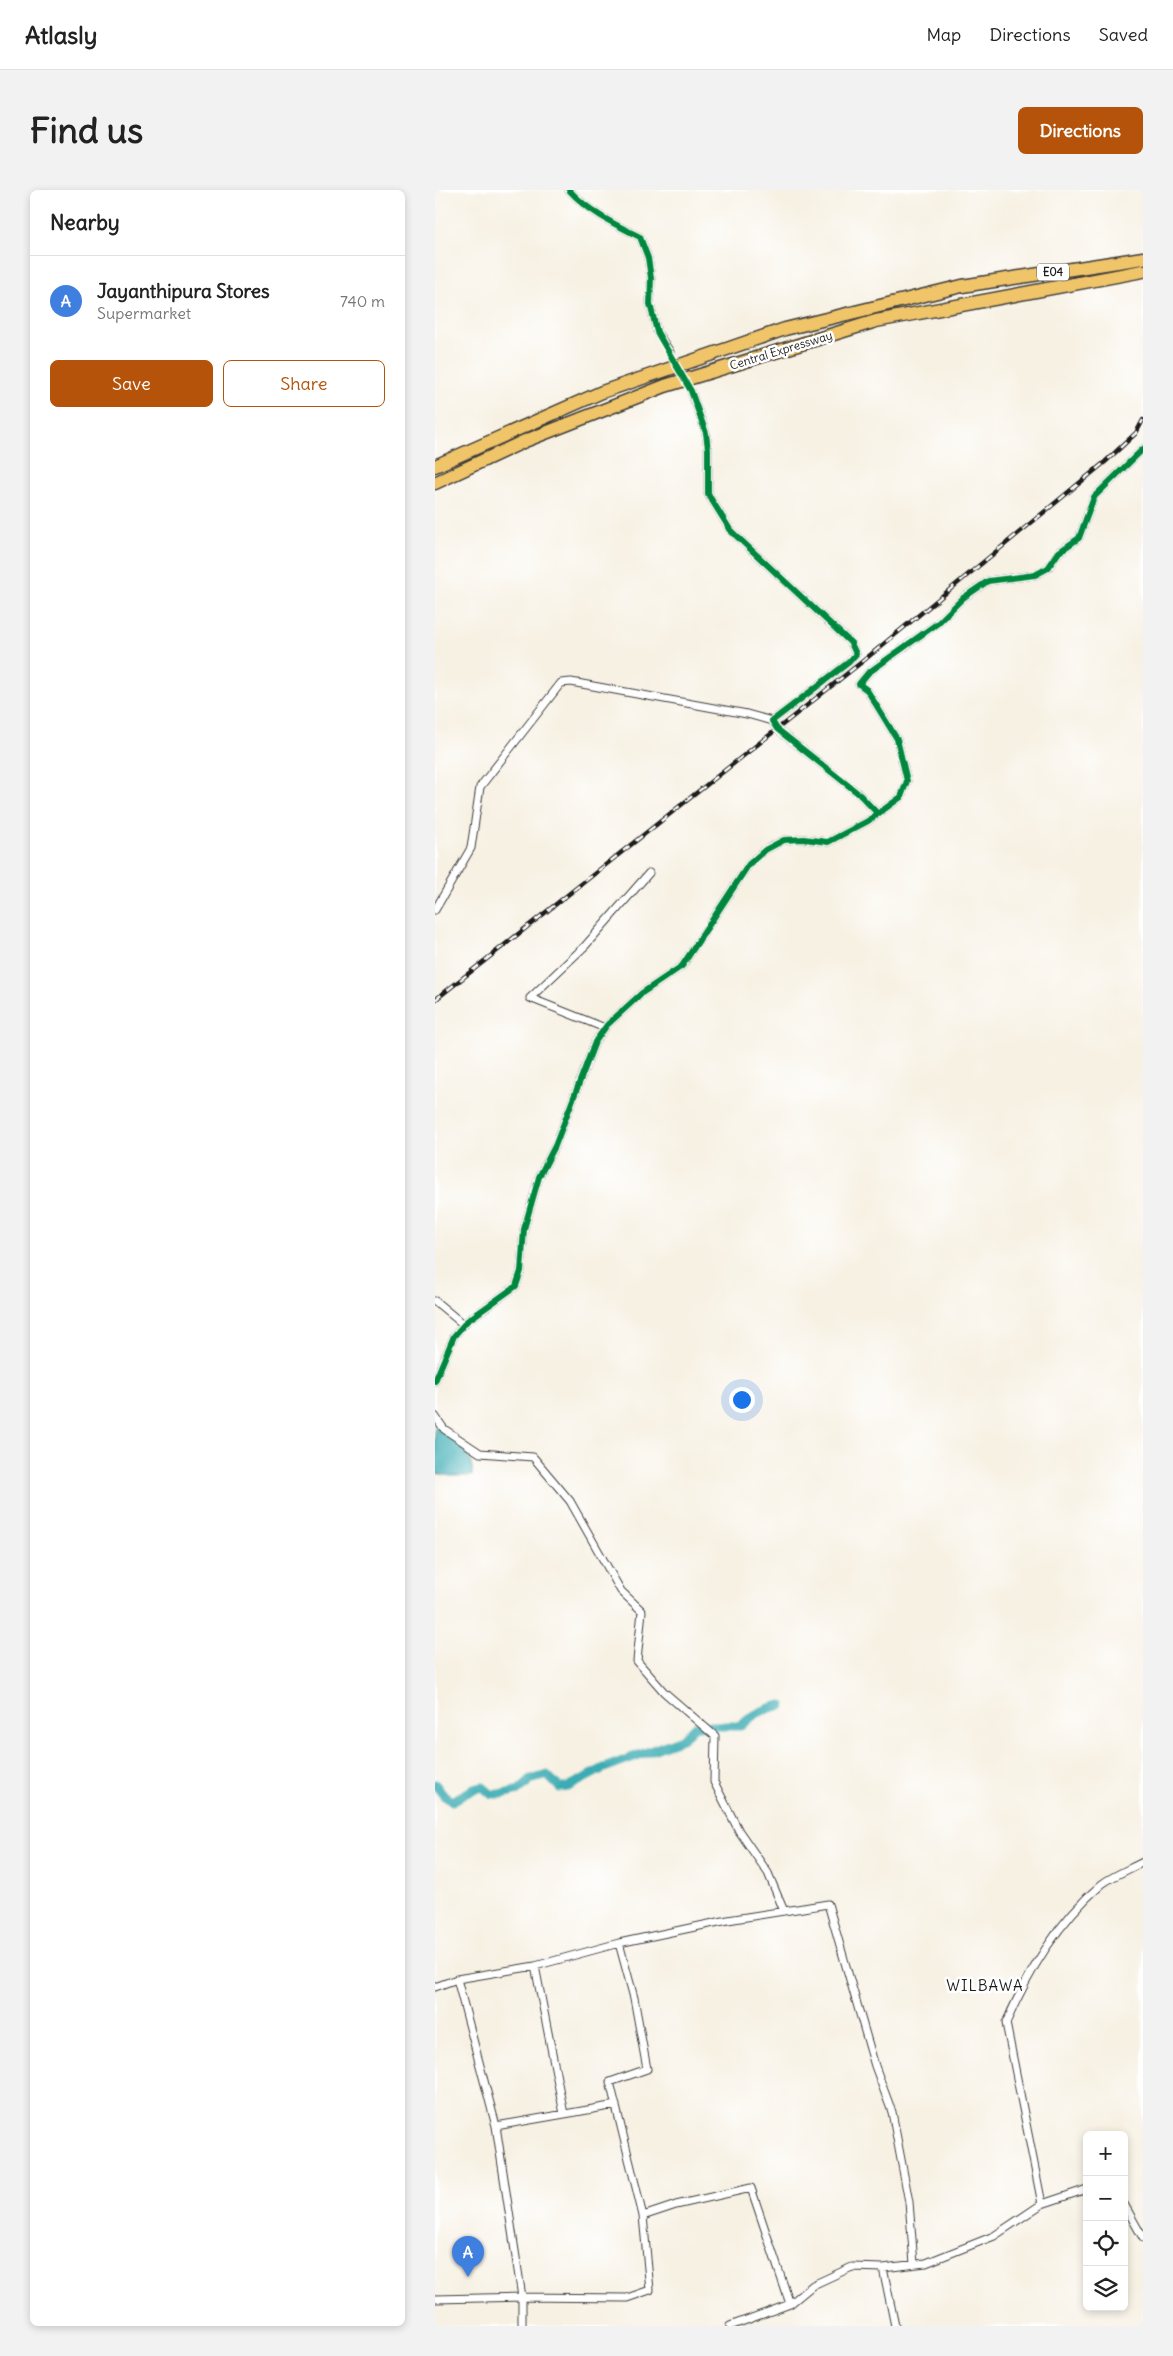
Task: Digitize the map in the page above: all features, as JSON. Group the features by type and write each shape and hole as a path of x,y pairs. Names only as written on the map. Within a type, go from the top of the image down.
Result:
{"highway":[{"name":"Central Expressway","path":"435,466 602,392 785,329 963,286 1143,258"},
{"name":"Central Expressway","path":"435,483 525,441 665,386 876,321 1143,271"}],"street":[{"path":"569,190 604,219 640,237 648,258 650,304 657,332 670,352"},
{"path":"691,391 706,432 708,494 731,531 851,643 856,654 849,662 772,721"},
{"path":"435,1381 454,1336 464,1325 516,1286 521,1271 524,1229 539,1177 555,1146 595,1042 605,1028 643,993 682,966 749,864 765,850 785,840 804,839 828,842 877,814 901,797 907,781 897,739 867,690 859,684 868,673 938,623 963,598 989,581 1035,575 1048,568 1059,552 1079,538 1094,497 1143,449"},
{"path":"435,910 471,848 479,787 561,682 571,682 747,714 772,721 777,729 859,794 877,814"},
{"path":"605,1028 530,998 585,946 649,873"},
{"path":"435,1301 464,1325"},
{"path":"435,1416 444,1429 481,1453 533,1457 569,1501 621,1591 642,1611 637,1661 664,1692 715,1736 713,1782 739,1831 768,1873 784,1911"},
{"path":"1042,2204 1006,2023 1018,1996 1059,1926 1103,1883 1143,1862"},
{"path":"435,1987 457,1979 535,1966 619,1943 728,1920 828,1904 875,2066 893,2112 909,2202 914,2264"},
{"path":"435,2299 522,2297 627,2298 650,2290 643,2216 610,2082 647,2070 634,1998 619,1943"},
{"path":"535,1966 564,2114"},
{"path":"457,1979 496,2126 522,2297 522,2326"},
{"path":"496,2126 616,2105"},
{"path":"643,2216 676,2204 751,2188 790,2304"},
{"path":"731,2326 790,2304 813,2285 852,2267 883,2268 926,2263 994,2236 1042,2204 1083,2190"},
{"path":"1128,2211 1143,2238"},
{"path":"883,2268 895,2326"}],"water":[{"path":"435,1425 466,1453 470,1460 472,1476 450,1476 435,1473"}],"waterway":[{"path":"435,1784 444,1796 452,1801 474,1789 483,1787 491,1794 503,1794 519,1790 530,1780 547,1775 560,1788 568,1787 604,1768 682,1739 695,1726 741,1726 760,1712 782,1705"}],"tunnel":[{"path":"670,352 691,391"}],"railway":[{"path":"435,1000 863,661 1105,462 1136,433 1143,420"}],"cycle path":[{"path":"569,190 593,211 640,237 648,258 651,278 650,304 657,332 691,391 706,433 708,494 731,531 851,643 856,654 849,662 772,721 777,729 859,794 878,814"},
{"path":"435,1381 454,1336 467,1321 516,1286 521,1271 524,1229 539,1177 555,1146 595,1042 607,1025 642,993 682,966 749,864 765,850 784,840 804,839 828,842 868,821 901,797 907,781 897,739 867,690 859,684 868,673 938,623 963,598 988,581 1035,575 1048,568 1059,552 1079,538 1094,497 1143,449"}],"place":[{"name":"Jayanthipura Stores","path":"468,2277"}],"district":[{"name":"WILBAWA","path":"985,1985"}]}
